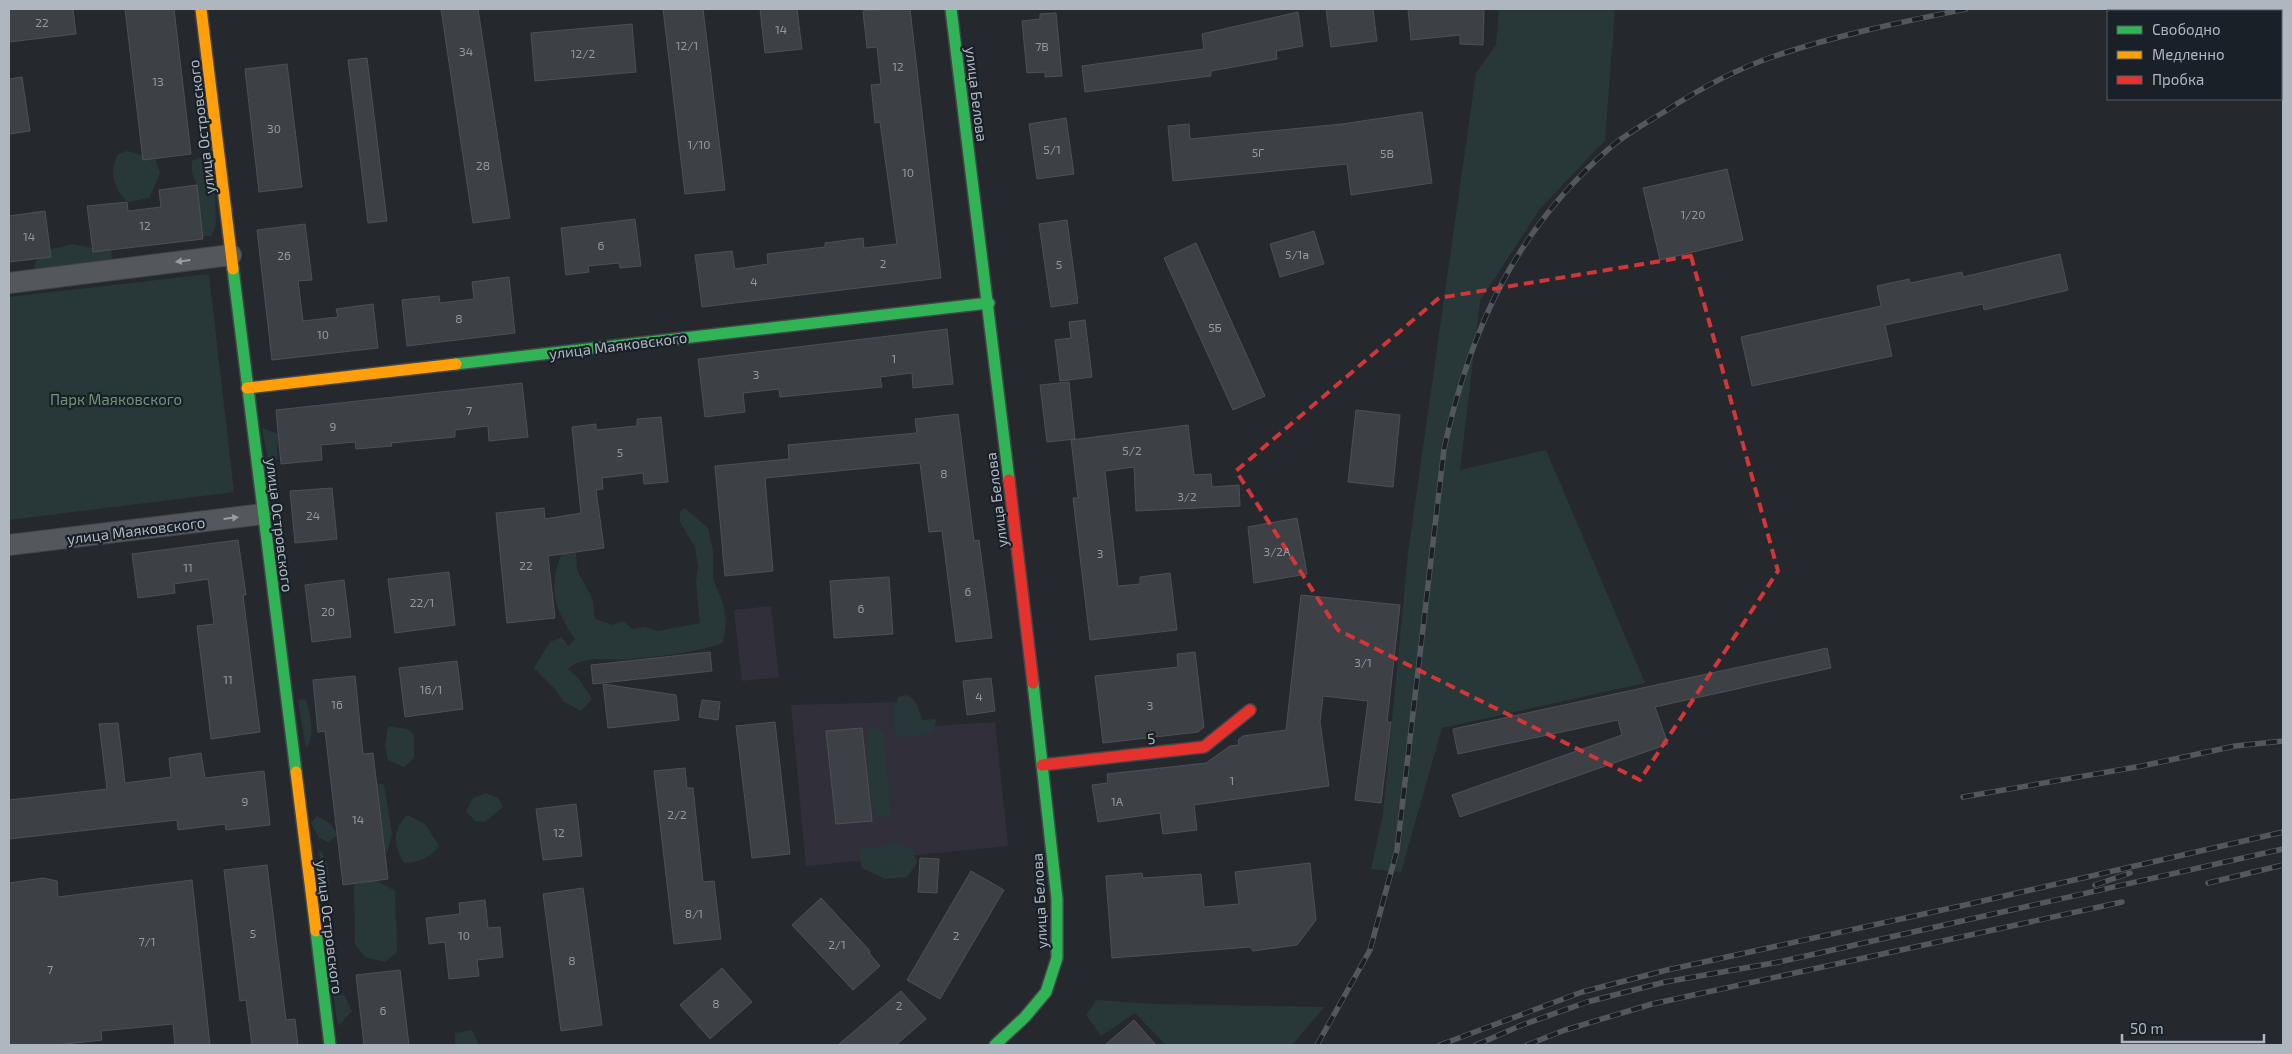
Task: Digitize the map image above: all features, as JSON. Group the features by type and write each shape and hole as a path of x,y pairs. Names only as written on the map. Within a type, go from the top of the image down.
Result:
{"street":[{"name":"улица Островского","path":"202,9 330,1045"},
{"name":"улица Белова","path":"951,9 989,302 1054,870 1059,944 1050,987 1016,1027 995,1045"},
{"path":"9,282 231,255"},
{"name":"улица Маяковского","path":"248,388 989,302"},
{"name":"улица Маяковского","path":"9,545 263,514"},
{"name":"5","path":"1042,766 1204,748 1250,710"}],"highlighted area":[{"path":"1691,256 1778,571 1640,780 1338,630 1236,471 1439,298"}],"shaded area":[{"path":"771,606 779,677 742,681 734,610"},
{"path":"904,702 906,728 995,722 1008,846 806,866 791,705"}],"green space":[{"path":"1499,9 1615,9 1605,140 1539,210 1480,301 1460,470 1546,450 1645,683 1442,728 1401,872 1371,869 1383,814 1408,553 1476,73 1496,45"},
{"path":"127,151 155,159 160,173 149,198 128,202 116,186 113,173 115,160 118,154"},
{"path":"201,157 214,166 216,225 211,236 203,236 196,183 192,173 192,161"},
{"path":"72,244 93,248 111,248 112,260 53,269 34,269 38,253"},
{"name":"Парк Маяковского","path":"209,274 234,492 9,520 9,297"},
{"path":"262,428 278,434 277,459 269,465"},
{"path":"685,508 708,528 713,551 713,579 723,603 726,622 723,643 689,652 666,655 582,661 568,669 579,679 592,699 581,711 563,701 555,689 534,668 550,642 562,637 568,646 575,639 562,618 555,597 555,575 563,551 576,553 577,570 593,600 595,619 613,625 623,621 632,629 644,627 658,631 700,623 696,582 698,567 695,547 680,522 680,511"},
{"path":"906,695 913,699 919,708 922,720 937,719 933,731 917,736 901,737 894,730 894,708 898,697"},
{"path":"306,699 311,737 306,749 298,700"},
{"path":"388,726 408,729 414,735 414,758 404,767 388,760 385,746"},
{"path":"874,726 884,734 891,816 877,818 871,799 867,751 867,731"},
{"path":"375,782 384,785 392,834 387,853 380,846"},
{"path":"486,793 498,798 503,807 485,822 475,821 466,811 473,798"},
{"path":"407,815 425,824 439,846 432,854 423,859 404,863 396,844 396,838 399,827"},
{"path":"317,816 330,823 338,835 328,842 319,838 311,823"},
{"path":"894,842 912,848 917,863 907,877 885,879 862,868 858,852 860,847 876,849"},
{"path":"319,849 326,860 328,872 328,898 323,900"},
{"path":"376,880 395,891 397,952 385,962 365,957 355,944 354,885"},
{"path":"333,992 345,996 352,1011 338,1026"},
{"path":"1097,1000 1154,1004 1324,1007 1292,1045 1166,1045 1135,1013 1101,1036 1086,1015"},
{"path":"472,1030 479,1045 455,1045 455,1033"}],"building":[{"path":"9,9 73,9 76,34 9,42"},
{"path":"125,9 174,9 191,154 143,160"},
{"path":"441,9 478,9 510,218 473,223"},
{"path":"663,9 703,9 725,190 685,194"},
{"path":"760,9 797,9 802,49 765,53"},
{"path":"910,9 941,278 702,307 695,255 732,251 735,269 768,264 767,254 825,247 825,243 863,238 864,248 897,244 880,122 875,123 871,85 881,84 877,47 867,48 863,11"},
{"path":"1326,9 1373,9 1377,41 1331,47"},
{"path":"1408,9 1484,9 1483,45 1460,44 1460,35 1411,40"},
{"path":"1298,12 1303,46 1276,51 1277,59 1211,71 1211,76 1085,92 1082,66 1204,49 1202,34"},
{"path":"1056,13 1062,76 1045,77 1045,72 1027,73 1022,21 1040,19 1040,14"},
{"path":"632,24 636,72 535,81 531,33"},
{"path":"367,58 387,221 368,223 348,60"},
{"path":"287,64 302,187 259,192 245,69"},
{"path":"22,77 30,131 9,134 9,79"},
{"path":"1422,112 1432,183 1351,195 1347,164 1173,181 1168,126 1189,124 1190,139 1342,124"},
{"path":"1066,118 1074,174 1037,179 1029,124"},
{"path":"1727,169 1743,240 1660,260 1643,188"},
{"path":"197,185 203,239 93,252 87,206 127,202 128,211 161,207 159,190"},
{"path":"45,211 51,257 9,262 9,216"},
{"path":"635,219 641,266 620,268 619,263 588,266 589,272 566,275 561,228"},
{"path":"1067,220 1078,303 1051,307 1039,224"},
{"path":"305,224 312,280 298,281 303,321 338,317 336,309 373,304 378,348 272,360 257,230"},
{"path":"1314,231 1324,264 1280,277 1270,244"},
{"path":"1196,243 1265,396 1233,410 1164,258"},
{"path":"2060,254 2068,290 1984,310 1983,304 1885,325 1892,356 1752,386 1741,337 1881,306 1877,286 1909,279 1910,283 1962,272 1963,277"},
{"path":"509,277 515,333 407,346 402,300 439,296 440,303 474,299 472,282"},
{"path":"1085,320 1092,377 1060,381 1055,340 1071,338 1069,322"},
{"path":"947,329 953,384 913,388 912,373 880,377 882,387 780,397 779,389 743,393 745,412 705,417 698,359"},
{"path":"1069,382 1075,439 1047,442 1040,385"},
{"path":"522,383 528,437 489,441 488,426 455,430 455,437 391,443 392,446 356,449 355,442 321,445 322,460 281,464 276,410"},
{"path":"1356,410 1400,415 1393,487 1348,482"},
{"path":"958,414 974,541 979,540 992,638 956,642 942,531 929,532 920,463 765,478 773,571 725,576 715,466 789,459 788,445 917,433 915,419"},
{"path":"661,417 668,482 644,484 643,473 602,478 603,489 596,490 604,548 548,556 555,618 507,623 496,513 544,508 545,519 581,513 572,427 596,424 596,430 637,426 637,419"},
{"path":"1188,425 1194,475 1211,474 1212,487 1239,485 1240,506 1136,511 1134,467 1105,471 1118,586 1140,584 1140,577 1170,573 1177,630 1090,640 1073,498 1078,498 1071,440"},
{"path":"332,488 337,539 295,543 290,491"},
{"path":"1297,518 1307,574 1254,583 1248,527"},
{"path":"238,540 246,595 243,595 260,732 211,739 197,626 214,624 208,579 174,584 175,593 138,598 132,554"},
{"path":"449,572 455,625 395,633 388,579"},
{"path":"889,577 893,634 834,638 830,581"},
{"path":"344,580 351,637 312,642 305,585"},
{"path":"1301,595 1400,605 1387,722 1391,722 1381,803 1355,800 1368,701 1323,696 1320,722 1329,786 1194,805 1197,830 1163,834 1160,813 1098,822 1092,785 1108,783 1107,774 1206,763 1230,746 1239,745 1238,740 1243,736 1286,730"},
{"path":"1827,648 1831,668 1655,707 1668,744 1460,817 1452,795 1622,735 1618,720 1458,754 1453,729"},
{"path":"710,652 712,671 593,684 591,665"},
{"path":"1195,652 1204,727 1198,732 1103,743 1095,676 1178,667 1177,654"},
{"path":"457,661 463,709 405,717 399,668"},
{"path":"355,676 363,754 373,753 388,879 343,885 325,731 318,732 313,680"},
{"path":"991,678 995,711 967,715 963,681"},
{"path":"603,684 676,695 679,720 608,728"},
{"path":"702,700 720,702 718,720 699,717"},
{"path":"775,722 790,854 752,858 736,726"},
{"path":"118,723 125,783 171,777 169,758 201,753 205,778 264,771 270,825 226,830 225,824 178,830 177,820 9,839 9,800 107,789 99,724"},
{"path":"862,728 872,821 836,824 826,731"},
{"path":"685,768 687,788 693,788 703,882 714,881 721,939 674,944 654,771"},
{"path":"576,804 582,856 543,860 536,809"},
{"path":"920,858 939,859 937,893 918,892"},
{"path":"1310,863 1316,920 1297,945 1253,951 1250,947 1112,958 1106,876 1142,873 1143,878 1201,874 1204,907 1239,904 1235,872"},
{"path":"267,865 286,1020 295,1019 298,1045 252,1045 246,1000 240,1001 224,870"},
{"path":"971,871 1004,890 940,999 907,980"},
{"path":"43,878 57,881 58,897 192,880 210,1045 175,1045 173,1024 101,1031 102,1040 58,1045 9,1045 9,883"},
{"path":"583,888 602,1025 561,1031 543,894"},
{"path":"821,898 870,951 869,953 880,966 853,990 792,925"},
{"path":"485,900 488,928 500,927 503,957 477,960 479,976 449,979 445,942 429,944 426,918 460,914 459,903"},
{"path":"722,968 752,1002 710,1039 680,1005"},
{"path":"400,970 409,1045 364,1045 356,975"},
{"path":"901,991 926,1019 896,1045 838,1045"},
{"path":"1134,1020 1156,1045 1105,1045"}],"railway":[{"path":"1317,1045 1370,950 1397,850 1444,449 1455,405 1483,322 1523,247 1548,212 1611,147 1637,128 1704,88 1746,67 1798,48 1966,9"},
{"path":"1963,797 2142,766 2235,746 2283,741"},
{"path":"1440,1045 1582,992 1667,970 1965,905 2283,832"},
{"path":"1476,1045 1522,1025 1587,1002 1665,982 1779,962 2283,849"},
{"path":"2208,883 2283,865"},
{"path":"2095,885 2130,873"},
{"path":"1527,1045 1565,1030 1652,1004 2122,902"}],"traffic: fast":[{"path":"951,9 1009,480"},
{"path":"233,269 296,772"},
{"path":"456,364 989,303"},
{"path":"995,1045 1025,1017 1046,992 1057,958 1057,899 1033,683"},
{"path":"316,931 330,1045"}],"traffic: slow":[{"path":"201,9 233,269"},
{"path":"247,388 456,364"},
{"path":"296,772 316,931"}],"traffic: jam":[{"path":"1009,480 1033,683"},
{"path":"1042,765 1204,747 1250,710"}]}
